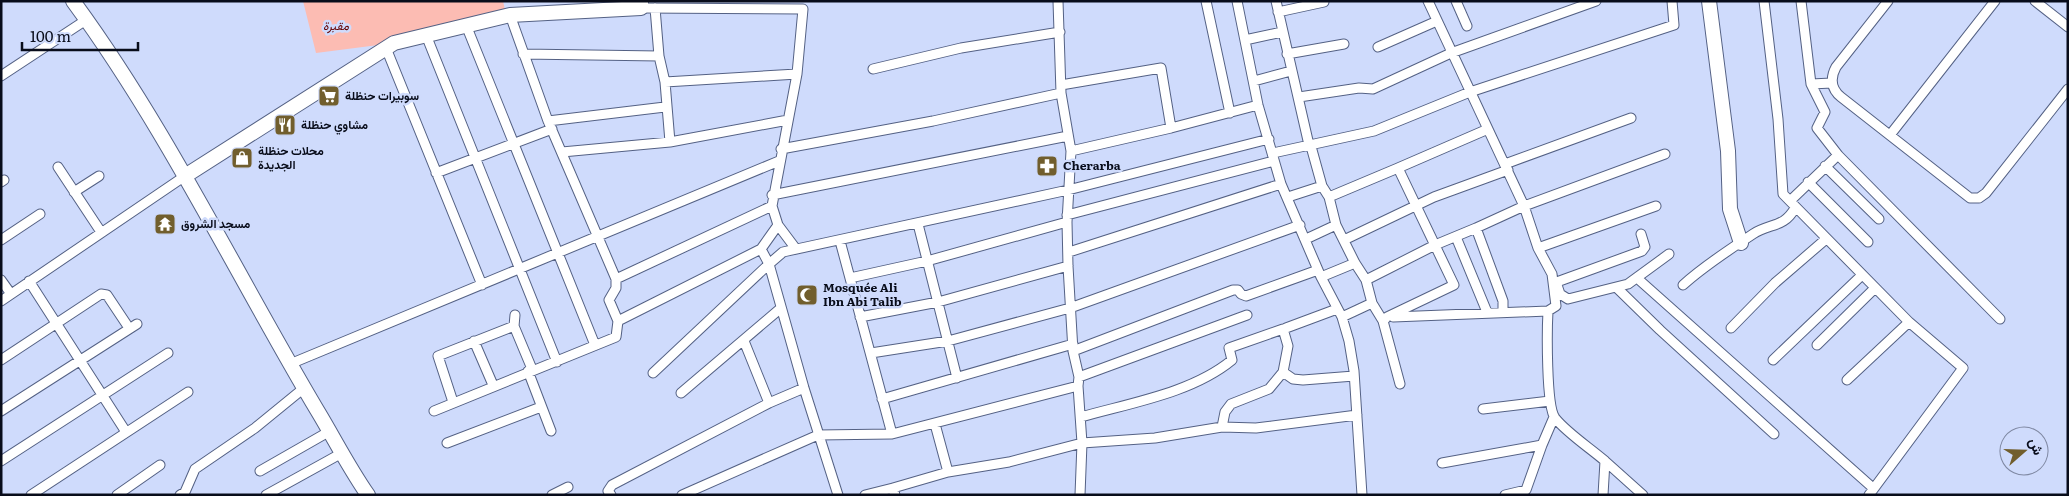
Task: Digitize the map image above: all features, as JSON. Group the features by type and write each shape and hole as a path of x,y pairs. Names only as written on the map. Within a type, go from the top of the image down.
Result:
{"street":[{"path":"73,1 185,176 290,364 330,431 362,493"},
{"path":"1058,1 1061,89 1071,151 1067,219 1068,266 1073,347 1081,417 1080,495"},
{"path":"1206,1 1230,112"},
{"path":"1237,1 1258,105 1281,184 1320,273 1340,313 1349,341 1354,376 1362,495"},
{"path":"1276,1 1309,144 1322,186 1329,197 1336,225 1355,263 1366,280 1372,303 1385,319 1400,384"},
{"path":"1428,1 1524,206 1538,248 1560,294 1568,298 1617,288 1637,278 1669,254"},
{"path":"1456,1 1467,26"},
{"path":"1299,97 1359,88 1373,89 1451,53 1596,1"},
{"path":"1708,1 1727,142 1730,209 1741,243"},
{"path":"1637,278 1871,491 1963,368 1909,322 1782,194 1778,119 1764,1"},
{"path":"1801,1 1811,84 1826,112 1817,128 1838,155 2000,319"},
{"path":"1888,1 1836,67 1832,83 1837,93 1966,196 1979,198 1986,193 2068,89"},
{"path":"1890,135 1996,1"},
{"path":"2035,1 2068,27"},
{"path":"1278,12 1324,2"},
{"path":"850,278 927,261 1274,157 1309,144 1374,131 1470,92 1674,25 1673,2"},
{"path":"1,301 185,176 394,43 510,15 641,5 655,8 803,9 797,74 772,195 772,206 778,225 796,249"},
{"path":"655,8 659,56 665,82 665,107 670,142"},
{"path":"434,411 493,385 530,370 558,362 616,337 618,321 609,300 616,288 616,279 550,125 510,15"},
{"path":"1,76 86,20"},
{"path":"1378,47 1437,21"},
{"path":"466,25 595,345"},
{"path":"873,69 961,48 1060,32"},
{"path":"1245,40 1282,32"},
{"path":"426,35 558,362"},
{"path":"1287,54 1344,44"},
{"path":"386,48 482,285"},
{"path":"523,54 659,56"},
{"path":"781,149 933,121 1061,89 1161,68 1171,128"},
{"path":"1254,81 1291,71"},
{"path":"665,82 797,74"},
{"path":"1811,84 1832,83"},
{"path":"1071,151 1171,128 1258,105"},
{"path":"436,172 514,143 550,125 665,107"},
{"path":"1344,240 1434,197 1631,118"},
{"path":"562,152 670,142 788,120"},
{"path":"1329,197 1488,129"},
{"path":"772,195 1068,136"},
{"path":"652,373 783,252 1068,190 1269,139"},
{"path":"1366,280 1435,245 1524,206 1665,154"},
{"path":"1683,285 1711,260 1755,233 1789,219 1793,204 1808,182 1838,155"},
{"path":"290,364 599,238 780,161"},
{"path":"1825,166 1879,219"},
{"path":"58,167 101,232"},
{"path":"1385,319 1454,285 1398,168"},
{"path":"74,192 99,176"},
{"path":"1808,182 1868,242"},
{"path":"1069,252 1281,184"},
{"path":"1288,198 1322,186"},
{"path":"616,279 772,206"},
{"path":"1538,248 1656,206"},
{"path":"1,240 40,214"},
{"path":"918,224 957,378"},
{"path":"618,321 761,249 778,225"},
{"path":"871,353 948,341 1070,308 1300,225"},
{"path":"1306,240 1336,225"},
{"path":"1476,228 1503,301 1503,312"},
{"path":"1555,283 1642,251 1645,247 1641,234"},
{"path":"1456,237 1487,312"},
{"path":"1731,328 1775,283 1826,239"},
{"path":"840,241 892,434"},
{"path":"761,249 769,264 818,435 838,495"},
{"path":"882,399 1073,347 1233,290 1238,290 1246,296 1355,263"},
{"path":"860,317 938,302 1068,266"},
{"path":"1773,360 1862,275"},
{"path":"1,280 11,294"},
{"path":"29,281 126,432"},
{"path":"1385,319 1487,312 1548,311 1556,306 1555,283"},
{"path":"1617,288 1774,434"},
{"path":"1817,345 1875,288"},
{"path":"1,360 105,293 133,326 1,411"},
{"path":"1286,328 1372,303"},
{"path":"681,393 781,308"},
{"path":"1548,311 1550,401 1554,417 1643,495"},
{"path":"515,315 514,326 551,431"},
{"path":"682,495 818,435 892,434 935,424 1078,382 1247,315"},
{"path":"1847,380 1909,322"},
{"path":"453,402 438,356 514,326"},
{"path":"1081,417 1198,382 1218,371 1232,360 1229,348 1283,329 1288,346 1283,372 1269,389 1231,404 1225,412 1222,427"},
{"path":"474,341 493,385"},
{"path":"744,341 769,403"},
{"path":"1,461 168,353"},
{"path":"1283,372 1293,379 1303,380 1354,376"},
{"path":"180,495 185,492 196,469 255,428 304,388"},
{"path":"611,495 608,490 612,485 769,403 804,388"},
{"path":"30,495 188,392"},
{"path":"1483,409 1550,401"},
{"path":"447,443 541,407"},
{"path":"866,495 894,491 948,472 1009,462 1082,443 1155,438 1222,427 1256,428 1357,415"},
{"path":"1505,495 1526,490 1554,417"},
{"path":"935,424 948,472"},
{"path":"260,470 330,431"},
{"path":"1442,463 1542,445"},
{"path":"266,495 342,453"},
{"path":"1602,495 1605,461"},
{"path":"117,495 160,465"},
{"path":"552,495 568,487"}],"green space":[{"name":"مقبرة","path":"303,1 503,1 505,10 394,43 316,53"}],"place":[{"name":"سوبيرات حنظلة","path":"329,96"},
{"name":"مشاوي حنظلة","path":"285,125"},
{"name":"محلات حنظلة الجديدة","path":"242,158"},
{"name":"Cherarba","path":"1047,166"},
{"name":"مسجد الشروق","path":"165,224"},
{"name":"Mosquée Ali Ibn Abi Talib","path":"807,295"}]}
